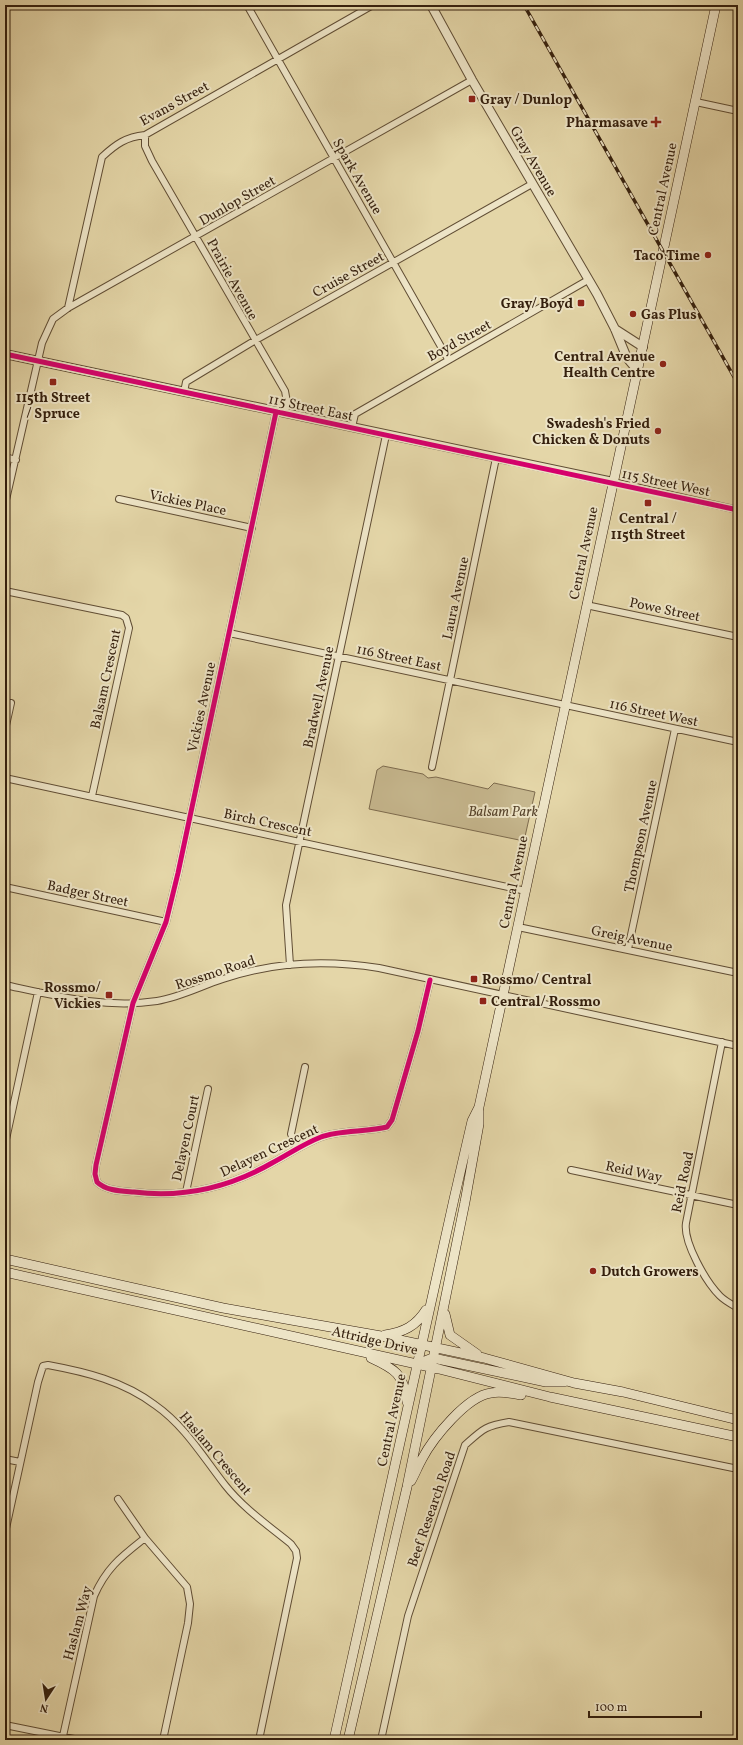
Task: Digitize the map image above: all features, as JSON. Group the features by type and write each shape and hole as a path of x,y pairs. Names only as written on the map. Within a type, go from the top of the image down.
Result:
{"main road":[{"name":"Central Avenue","path":"348,1740 407,1487 477,1138 479,1107 564,706 638,371 716,5"},
{"name":"Central Avenue","path":"334,1740 408,1409 429,1305 472,1122 479,1107"},
{"name":"Attridge Drive","path":"5,1259 223,1308 381,1336 484,1358 574,1383 623,1392 738,1420"},
{"name":"Attridge Drive","path":"5,1272 417,1364 550,1397 738,1437"},
{"path":"381,1336 395,1334 411,1328 418,1322 429,1305"},
{"path":"444,1308 450,1335 484,1358"},
{"path":"359,1351 390,1367 396,1372 404,1385 408,1409"},
{"path":"417,1364 433,1358 546,1382 574,1383"},
{"path":"407,1487 428,1450 459,1411 472,1399 490,1393 504,1392 550,1397"}],"street":[{"name":"Spark Avenue","path":"247,5 448,359"},
{"name":"Evans Street","path":"68,308 102,157 115,144 131,137 145,135 372,5"},
{"name":"Gray Avenue","path":"431,5 472,80 588,280 615,329 627,358 638,371"},
{"name":"Dunlop Street","path":"5,504 42,343 53,319 68,308 472,80"},
{"path":"696,102 738,111"},
{"name":"Prairie Avenue","path":"145,135 145,146 254,341 285,391 287,402 281,413"},
{"name":"Cruise Street","path":"184,392 186,382 254,341 532,184"},
{"name":"Boyd Street","path":"352,427 355,414 448,359 588,280"},
{"name":"Gray Avenue","path":"615,329 643,347"},
{"name":"115 Street East","path":"5,354 613,482"},
{"name":"Vickies Avenue","path":"133,1003 166,922 190,818 252,528 281,413"},
{"name":"Bradwell Avenue","path":"290,965 286,905 386,435"},
{"path":"5,458 16,460"},
{"name":"Laura Avenue","path":"432,767 496,458"},
{"name":"115 Street West","path":"613,482 738,510"},
{"name":"Vickies Place","path":"119,499 252,528"},
{"name":"Balsam Crescent","path":"5,591 122,615 128,622 129,628 92,796"},
{"name":"Powe Street","path":"586,605 738,636"},
{"name":"116 Street East","path":"229,633 564,706"},
{"path":"5,730 10,704"},
{"name":"116 Street West","path":"564,706 738,742"},
{"name":"Thompson Avenue","path":"628,949 675,729"},
{"name":"Birch Crescent","path":"5,778 526,891"},
{"name":"Badger Street","path":"5,887 166,922"},
{"name":"Greig Avenue","path":"518,927 738,972"},
{"name":"Rossmo Road","path":"5,985 101,1004 133,1003 171,998 240,974 290,965 332,964 364,966 503,995"},
{"name":"Delayen Crescent","path":"133,1003 96,1165 95,1178 101,1186 127,1191 161,1194 209,1189 241,1178 322,1136 387,1128 392,1120 418,1031 430,980"},
{"path":"5,1144 38,992"},
{"path":"503,995 738,1046"},
{"name":"Reid Road","path":"722,1042 685,1228 688,1246 718,1294 738,1308"},
{"path":"297,1148 292,1134 305,1068"},
{"name":"Delayen Court","path":"186,1192 208,1089"},
{"name":"Reid Way","path":"571,1170 738,1205"},
{"name":"Haslam Crescent","path":"5,1533 38,1382 43,1366 48,1365 92,1373 117,1383 156,1405 178,1424 234,1496 291,1544 296,1551 297,1558 260,1740"},
{"name":"Beef Research Road","path":"381,1740 408,1616 419,1580 465,1446 480,1432 490,1425 509,1422 738,1469"},
{"path":"5,1459 20,1462"},
{"path":"118,1499 146,1538 187,1587 190,1604 188,1623 163,1740"},
{"name":"Haslam Way","path":"63,1736 94,1596 102,1578 113,1566 146,1538"},
{"path":"5,1725 79,1740"}],"green space":[{"name":"Balsam Park","path":"383,766 423,774 428,778 436,777 488,789 494,783 535,792 524,841 369,809 377,770"}],"railway":[{"path":"524,5 738,384"}],"cycle path":[{"path":"5,354 738,510"},
{"path":"276,412 178,873 166,922 133,1003 96,1165 95,1174 97,1182 114,1190 152,1193 188,1192 206,1189 256,1171 321,1137 335,1133 387,1127 392,1120 418,1031 430,980"}],"place":[{"name":"Gray / Dunlop","path":"472,99"},
{"name":"Pharmasave","path":"656,122"},
{"name":"Taco Time","path":"708,255"},
{"name":"Gray/ Boyd","path":"581,303"},
{"name":"Gas Plus","path":"633,314"},
{"name":"Central Avenue Health Centre","path":"663,364"},
{"name":"115th Street / Spruce","path":"53,382"},
{"name":"Swadesh's Fried Chicken & Donuts","path":"658,431"},
{"name":"Central / 115th Street","path":"648,503"},
{"name":"Rossmo/ Central","path":"474,979"},
{"name":"Rossmo/ Vickies","path":"109,995"},
{"name":"Central/ Rossmo","path":"483,1001"},
{"name":"Dutch Growers","path":"593,1271"}]}
